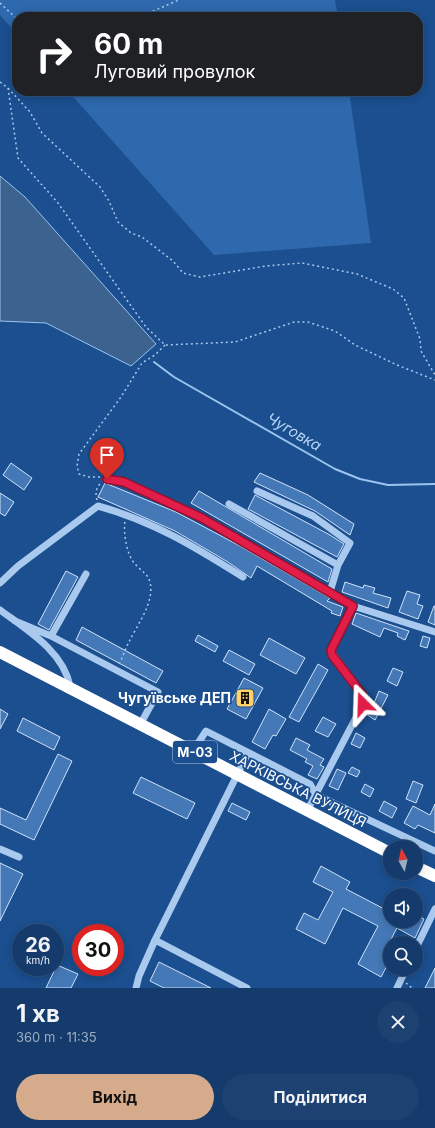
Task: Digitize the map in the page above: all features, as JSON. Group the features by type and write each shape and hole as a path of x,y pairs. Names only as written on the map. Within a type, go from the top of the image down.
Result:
{"highway":[{"name":"ХАРКІВСЬКА ВУЛИЦЯ","path":"0,652 70,686 383,849"},
{"path":"423,870 435,876"}],"street":[{"path":"107,479 124,482 202,518 353,606 435,632"},
{"path":"257,491 313,516 350,543 338,565 330,592"},
{"path":"229,504 338,565"},
{"path":"0,583 18,566 98,506 126,514 180,538 243,577"},
{"path":"51,636 86,574"},
{"path":"308,811 363,704 362,694 332,655 331,650 353,606"},
{"path":"0,610 33,635 57,658 68,676 70,686"},
{"path":"15,621 51,636 158,692 141,723"},
{"path":"193,751 206,731 310,784 316,795 435,851"},
{"path":"136,988 139,976 155,940 248,753"},
{"path":"0,849 19,857"},
{"path":"422,936 435,909"},
{"path":"155,940 247,988"},
{"path":"397,988 403,976"}],"path":[{"path":"151,12 179,0"},
{"path":"0,3 12,14"},
{"path":"0,82 12,92"},
{"path":"8,88 18,158 58,203 146,327 165,345"},
{"path":"15,96 30,112 42,133 100,187 118,222 131,233 142,237 173,261 183,272 200,277 266,266 302,263 357,274 392,289 404,298 420,339 421,351 435,375"},
{"path":"107,479 99,476 89,477 79,474 77,466 79,454 128,387 142,363 155,355 165,345 235,342 294,322 308,322 335,331 356,345 390,362 435,380"},
{"path":"98,506 95,493 98,485 107,479"},
{"path":"115,669 144,614 149,597 150,582 145,573 134,564 129,550 124,528 126,514"}],"shaded area":[{"path":"0,0 335,0 337,12 12,12 12,28 0,15"},
{"path":"72,96 350,96 371,243 214,255"},
{"path":"0,176 25,197 156,344 131,366 46,323 0,321"}],"building":[{"path":"11,463 32,478 24,490 3,475"},
{"path":"260,473 308,495 354,524 350,535 315,511 254,482"},
{"path":"105,483 176,512 242,547 330,598 327,601 343,607 340,616 331,613 332,611 257,566 251,578 228,562 175,531 98,497"},
{"path":"199,491 332,569 328,582 191,503"},
{"path":"0,493 14,502 5,516 0,513"},
{"path":"255,495 344,544 337,557 248,509"},
{"path":"66,571 78,577 49,630 38,624"},
{"path":"345,582 363,588 364,585 375,588 373,593 391,598 388,608 342,592"},
{"path":"407,591 420,595 417,604 423,606 418,619 399,612"},
{"path":"435,606 435,625 428,622"},
{"path":"356,613 409,631 405,640 397,636 398,633 384,628 380,637 352,624"},
{"path":"82,627 163,671 156,683 76,640"},
{"path":"198,635 218,646 215,652 195,641"},
{"path":"423,636 430,638 427,648 420,646"},
{"path":"269,638 305,658 296,674 260,655"},
{"path":"229,650 255,664 249,675 223,661"},
{"path":"318,664 328,670 299,722 289,717"},
{"path":"393,668 403,672 397,686 387,681"},
{"name":"Чугуївське ДЕП","path":"244,678 263,688 246,719 227,709"},
{"path":"379,691 388,695 375,720 366,714 371,707 372,708"},
{"path":"0,709 8,714 0,729"},
{"path":"269,709 286,719 276,736 273,735 265,749 252,742"},
{"path":"323,717 336,724 328,737 315,731"},
{"path":"23,718 60,737 54,750 17,731"},
{"path":"356,733 365,738 360,748 351,744"},
{"path":"296,738 310,745 307,750 324,759 320,765 324,767 317,779 308,775 313,766 305,762 307,759 290,750"},
{"path":"58,754 72,761 34,840 0,824 0,808 26,820"},
{"path":"352,767 360,771 357,777 348,773"},
{"path":"337,769 346,773 338,790 329,786"},
{"path":"141,777 195,803 187,819 133,793"},
{"path":"413,781 423,785 416,803 406,799"},
{"path":"365,784 374,789 370,797 361,792"},
{"path":"384,801 397,808 392,818 379,811"},
{"path":"232,803 250,812 246,820 228,811"},
{"path":"435,804 435,833 418,825 415,829 404,823 413,806 430,815"},
{"path":"0,863 23,874 0,921"},
{"path":"321,866 350,882 346,889 383,908 383,928 397,928 393,936 383,936 383,973 381,977 358,964 378,926 343,908 325,944 296,929 304,913 318,920 333,892 313,882"},
{"path":"397,928 420,928 416,936 411,936"},
{"path":"159,962 211,988 164,988 150,981"},
{"path":"64,968 72,971 72,976 77,976 71,988 46,988 52,976 64,976"},
{"path":"435,968 435,988 425,988"}],"waterway":[{"name":"Чуговка","path":"154,362 174,377 335,469 360,479 388,485 435,484"}],"place":[{"name":"Чугуївське ДЕП","path":"245,698"}],"route":[{"path":"107,479 124,482 202,518 353,606 331,646 331,650 332,655 362,694 364,699 363,704"}]}
